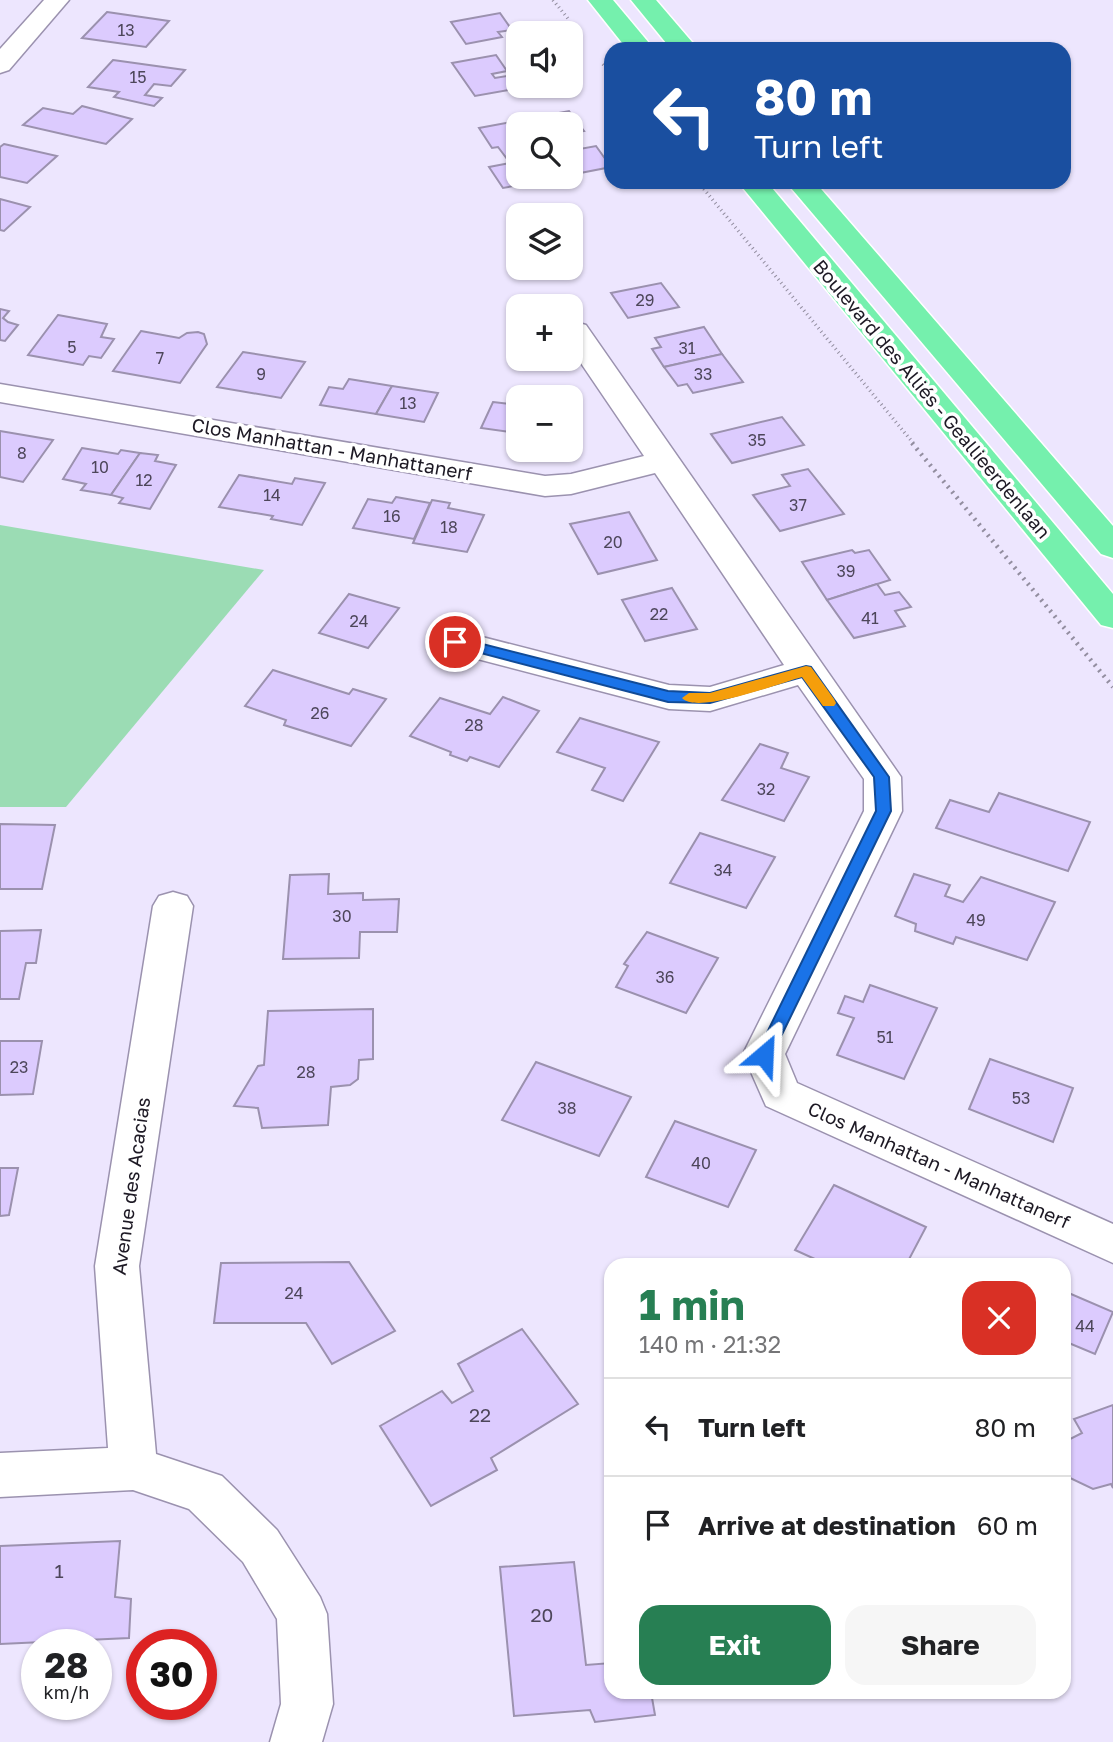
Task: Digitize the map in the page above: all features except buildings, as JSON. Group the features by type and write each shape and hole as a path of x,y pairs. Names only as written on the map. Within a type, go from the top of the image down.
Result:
{"highway":[{"path":"600,0 635,42"},
{"path":"643,0 679,42"},
{"name":"Boulevard des Alliés - Geallieerdenlaan","path":"758,189 1113,617"},
{"name":"Boulevard des Alliés - Geallieerdenlaan","path":"806,189 1113,547"}],"street":[{"path":"0,65 57,0"},
{"name":"Clos Manhattan - Manhattanerf","path":"583,343 806,671 882,777 883,811 764,1055 781,1094 1113,1244"},
{"name":"Clos Manhattan - Manhattanerf","path":"0,393 545,486 571,484 662,461"},
{"path":"455,642 668,696 710,698 806,671"},
{"name":"Avenue des Acacias","path":"133,1468 117,1266 173,906"},
{"path":"0,1475 133,1468 205,1492 260,1546 302,1614 307,1704 296,1742"}],"path":[{"path":"704,189 1113,687"}],"green space":[{"path":"0,525 264,570 66,807 0,807"}],"slow traffic":[{"path":"689,698 710,698 806,671 829,703"}],"route":[{"path":"455,642 668,696 710,698 806,671 882,777 883,811 764,1055"}]}
